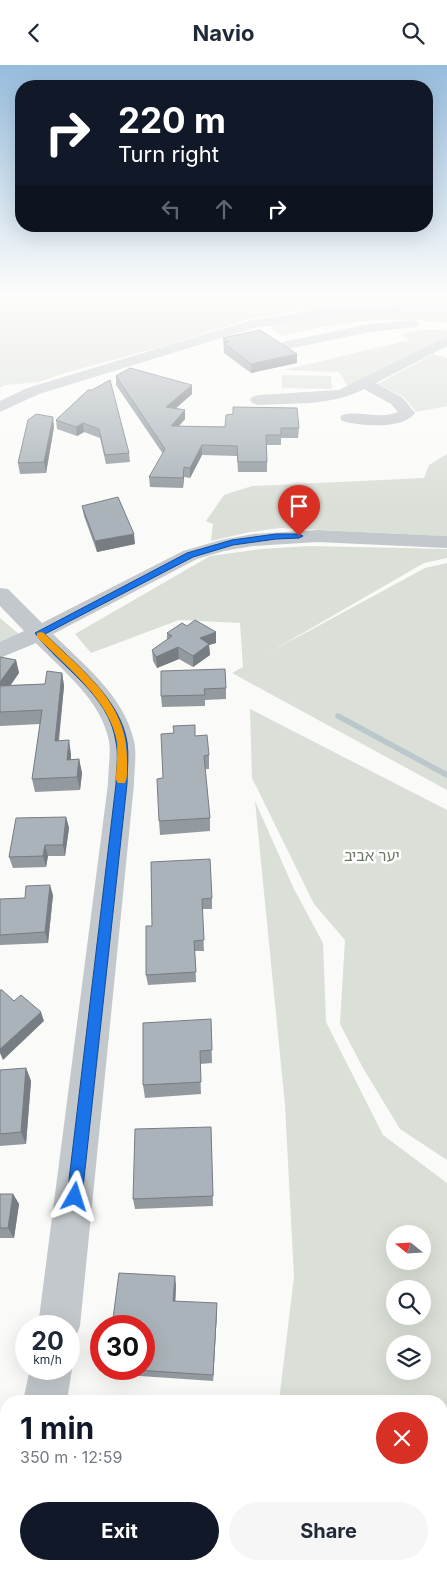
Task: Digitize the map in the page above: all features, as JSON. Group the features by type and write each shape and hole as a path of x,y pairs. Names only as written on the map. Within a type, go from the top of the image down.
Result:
{"street":[{"path":"0,407 33,391 111,367"},
{"path":"258,400 336,396 365,383 387,367"},
{"path":"348,418 394,419 404,417 407,413 397,401 365,383"},
{"path":"336,396 356,435"},
{"path":"0,651 39,633 190,555 232,543 299,536 447,542"},
{"path":"0,594 105,701 118,729 122,743 123,765 60,1315"},
{"path":"46,1395 50,1380"}],"green space":[{"path":"0,367 86,367 39,382 5,385 0,388"},
{"path":"296,367 388,367 349,388 339,372 284,370"},
{"path":"409,367 447,367 447,406 416,412 404,397 378,384"},
{"path":"282,375 331,376 332,389 282,388"},
{"path":"447,454 447,536 280,528 250,532 211,541 213,524 206,521 224,495 252,486 424,478 429,465"},
{"path":"309,546 447,549 447,558 424,563 270,652 425,568 447,563 447,790 232,673 243,667 240,623 179,620 91,653 75,634 210,556 262,549"},
{"path":"0,618 20,635 0,643"},
{"name":"יער אביב","path":"250,709 447,810 447,1160 400,1129 363,1068 340,1024 345,940 314,904 252,778"},
{"path":"255,801 294,889 323,943 326,1022 383,1135 447,1183 447,1395 280,1395 294,1277 285,1105"}],"building":[{"path":"130,368 192,385 166,407 185,410 171,426 225,427 226,415 233,414 233,407 297,408 299,428 281,428 281,435 266,435 267,462 238,462 237,446 202,445 190,468 184,467 183,478 149,477 165,449 116,376"},
{"path":"110,380 129,453 105,455 99,429 83,423 76,427 56,420 88,390 92,390"},
{"path":"36,414 53,417 44,462 18,463 28,420"},
{"path":"118,497 134,534 95,541 82,506"},
{"path":"195,620 216,632 200,638 209,644 193,656 178,647 156,657 152,650 172,636 167,633 182,623 187,626"},
{"path":"0,657 16,660 0,682"},
{"path":"225,669 226,688 204,689 205,695 161,696 161,671"},
{"path":"47,671 62,673 55,741 69,740 67,760 79,759 77,777 32,779 42,710 0,712 0,686 45,684"},
{"path":"195,725 195,736 207,735 209,755 204,756 210,818 159,821 157,779 163,778 161,734 174,733 173,726"},
{"path":"66,817 63,845 45,845 43,856 9,857 16,818"},
{"path":"210,859 212,898 202,899 204,940 194,941 196,972 146,975 146,926 152,926 151,862"},
{"path":"50,885 45,932 0,935 0,899 25,898 26,886"},
{"path":"0,990 14,1001 21,995 41,1012 0,1049"},
{"path":"211,1019 212,1050 200,1051 201,1082 143,1085 143,1023"},
{"path":"26,1068 21,1132 0,1134 0,1070"},
{"path":"211,1127 213,1196 133,1199 135,1129"},
{"path":"0,1194 13,1194 8,1228 0,1228"},
{"path":"119,1273 175,1276 173,1301 217,1303 213,1375 155,1371 155,1315 113,1315"}],"waterway":[{"path":"338,716 447,775"}],"slow traffic":[{"path":"41,635 105,701 116,721 122,743 122,780"}],"route":[{"path":"75,1197 123,765 122,743 116,721 105,701 39,633 190,555 212,547 254,539 299,536"}]}
